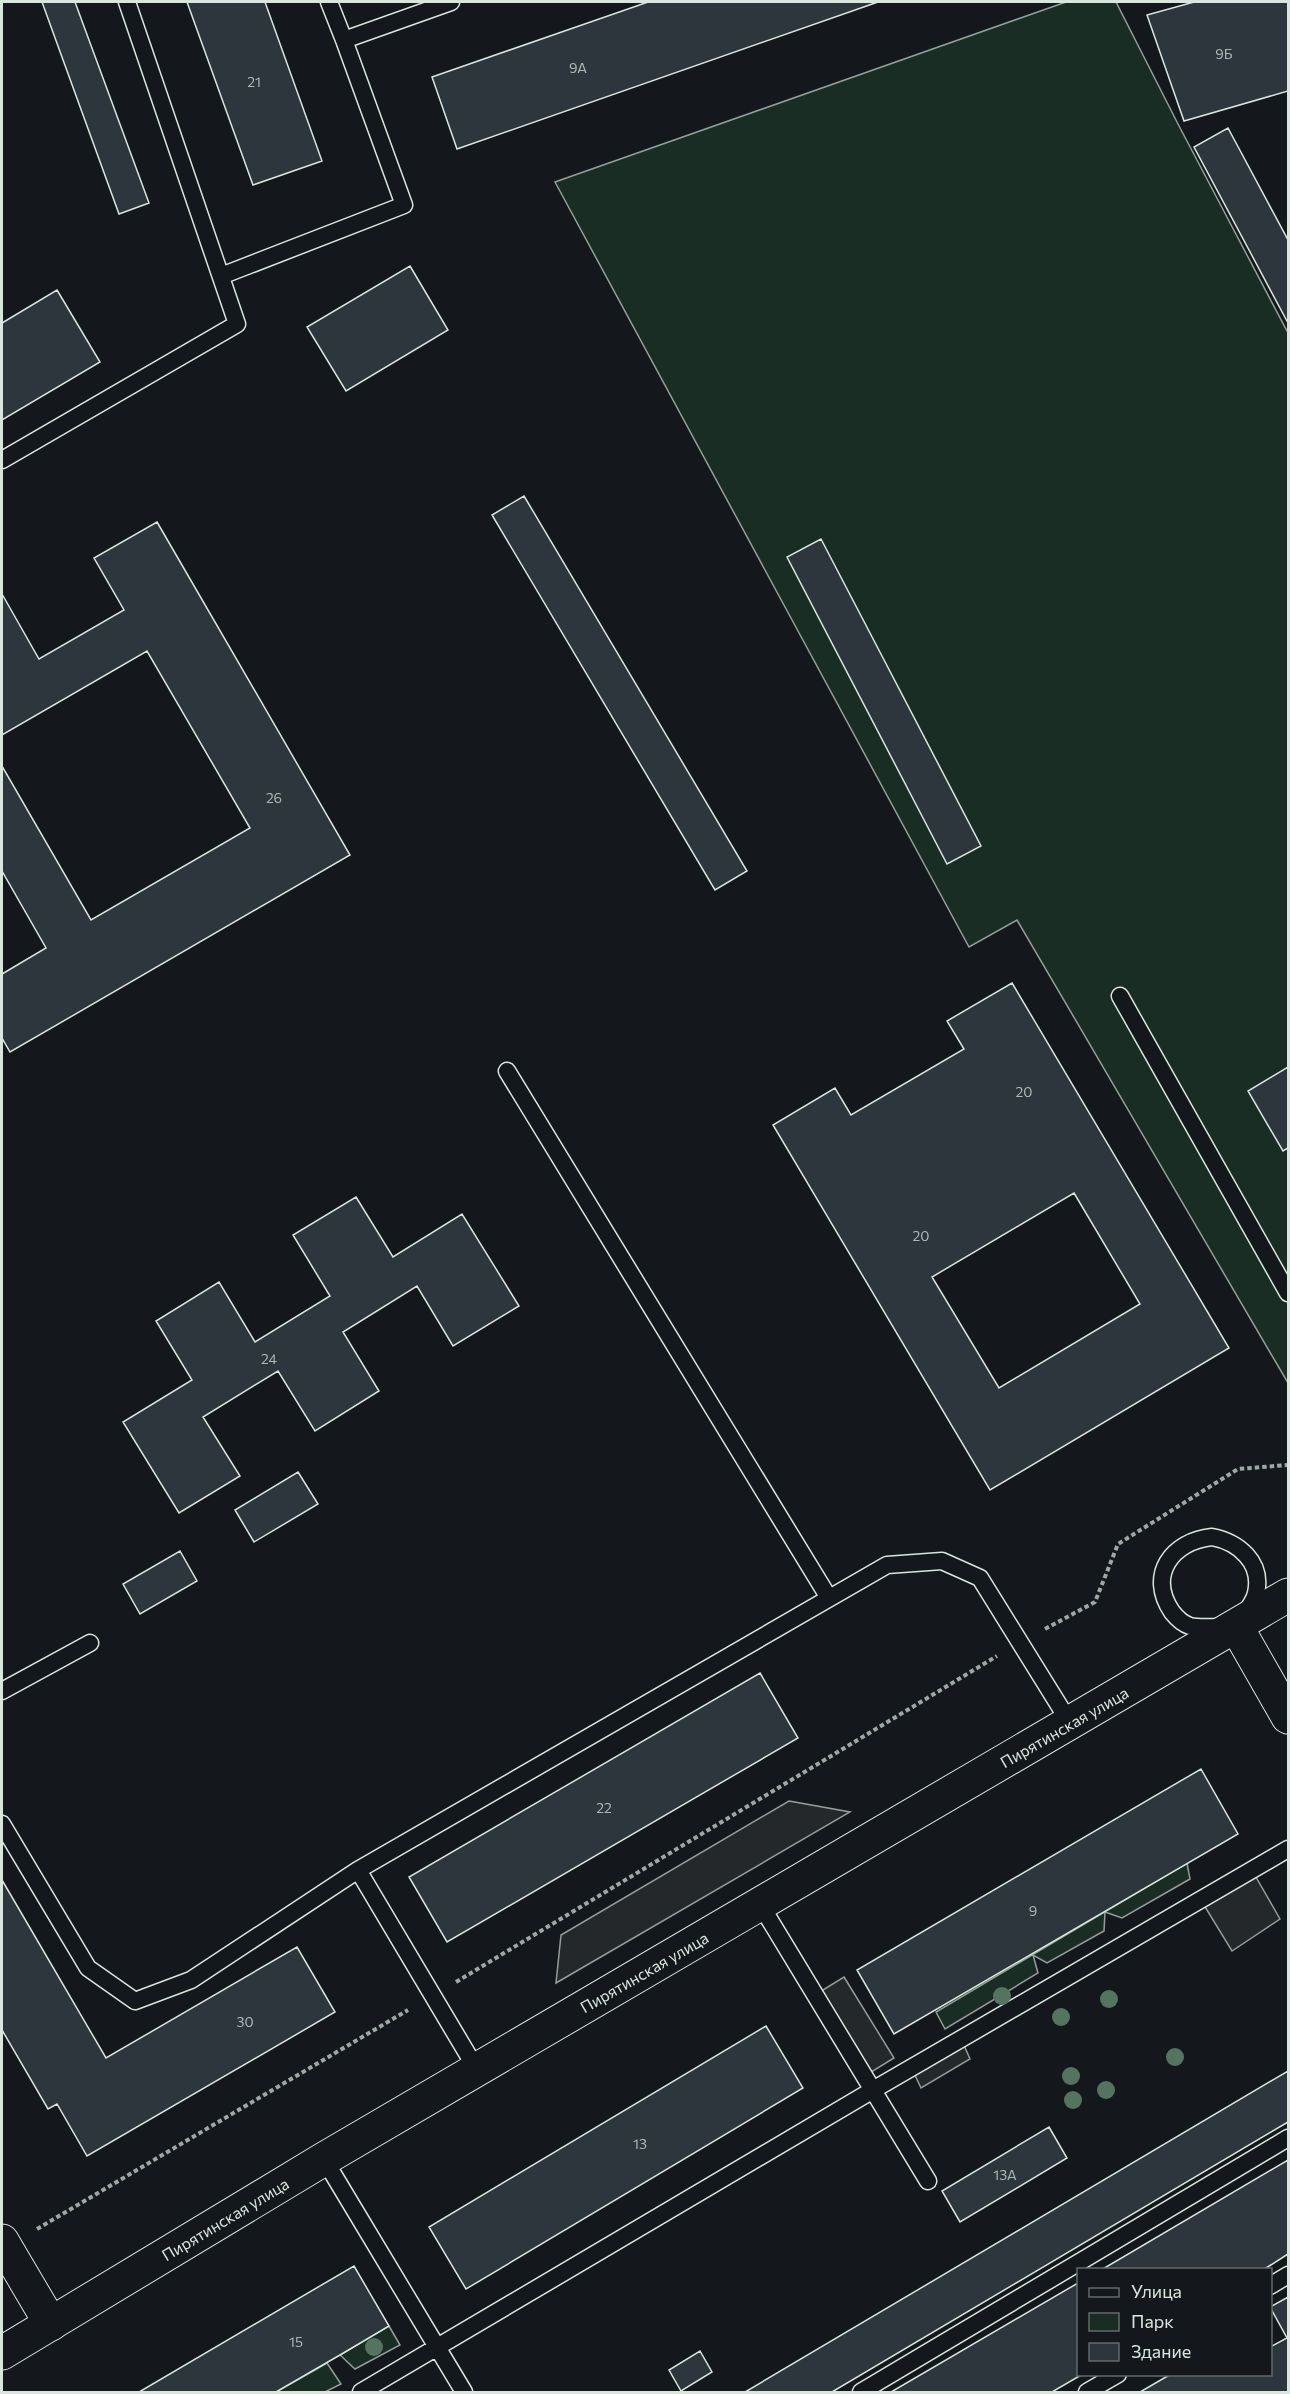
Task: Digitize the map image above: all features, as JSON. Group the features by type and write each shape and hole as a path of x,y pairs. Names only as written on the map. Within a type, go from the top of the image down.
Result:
{"street":[{"name":"Пирятинская улица","path":"2,2353 324,2159 1288,1595"},
{"path":"1236,1626 1288,1717"},
{"path":"3,2244 51,2324"}],"lane":[{"path":"2,460 237,324 127,2"},
{"path":"221,276 404,205 329,2"},
{"path":"344,40 451,2"},
{"path":"1120,996 1288,1293"},
{"path":"507,1071 829,1598"},
{"path":"1220,1538 1240,1548 1250,1559 1256,1572 1256,1594 1236,1626 1189,1626 1176,1617 1167,1604 1162,1588 1164,1572 1170,1557 1182,1546 1196,1539 1220,1538"},
{"path":"2,1824 88,1968 135,2001 191,1980 358,1870 887,1565 942,1561 980,1578 1070,1723"},
{"path":"2,1691 90,1643"},
{"path":"362,2392 873,2090 1288,1850"},
{"path":"358,1870 477,2070"},
{"path":"760,1904 928,2181"},
{"path":"861,2392 1288,2138"},
{"path":"324,2159 464,2392"},
{"path":"1272,2285 1288,2275"},
{"path":"1087,2392 1115,2376"}],"path":[{"path":"3,2244 433,1996 1020,1642"}],"green space":[{"path":"1066,2 1116,2 1288,333 1288,1383 1017,920 969,947 555,182"},
{"path":"1187,1863 1190,1879 1122,1918 1105,1912 1104,1931 1047,1963 1033,1955 1038,1973 945,2029 936,2012"},
{"path":"389,2326 400,2345 355,2369 340,2355"},
{"path":"327,2363 341,2384 325,2392 276,2392"}],"shaded area":[{"path":"789,1801 850,1812 556,1983 561,1935"},
{"path":"1249,1865 1280,1919 1232,1951 1199,1897"},
{"path":"844,1977 894,2058 868,2074 818,1993"},
{"path":"963,2043 970,2059 921,2088 913,2071"}],"building":[{"path":"42,2 75,2 149,203 119,214"},
{"path":"187,2 265,2 322,161 253,185"},
{"path":"648,2 878,2 457,149 432,77"},
{"path":"1194,2 1288,2 1288,91 1184,121 1147,15"},
{"path":"1228,128 1288,240 1288,323 1194,147"},
{"path":"410,266 448,330 346,391 307,327"},
{"path":"57,290 100,362 2,420 2,323"},
{"path":"524,496 747,871 715,890 492,515"},
{"path":"157,522 350,855 10,1052 2,1038 2,974 46,948 2,871 2,766 91,920 250,828 147,651 2,735 2,594 39,659 124,610 94,558"},
{"path":"821,539 981,846 947,864 787,557"},
{"path":"1012,983 1229,1348 990,1490 773,1125 835,1088 851,1115 964,1049 947,1021","holes":["1074,1193 1140,1304 999,1388 932,1277"]},
{"path":"1288,1067 1288,1148 1283,1151 1248,1091"},
{"path":"356,1197 393,1257 462,1214 519,1306 453,1346 417,1286 343,1332 379,1391 315,1431 278,1371 203,1417 240,1476 179,1513 123,1422 192,1380 156,1321 219,1282 255,1342 330,1296 293,1235"},
{"path":"298,1472 318,1504 254,1542 235,1510"},
{"path":"180,1551 197,1581 140,1614 123,1584"},
{"path":"760,1673 798,1738 447,1942 409,1877"},
{"path":"1201,1769 1238,1834 894,2034 857,1970"},
{"path":"2,1880 106,2058 297,1947 335,2012 87,2156 57,2104 48,2109 2,2030"},
{"path":"766,2026 803,2088 466,2289 429,2227"},
{"path":"1288,2071 1288,2122 832,2392 745,2392"},
{"path":"1049,2127 1067,2158 960,2222 942,2191"},
{"path":"1288,2160 1288,2254 1266,2268 1104,2268"},
{"path":"354,2266 389,2326 340,2355 276,2392 139,2392"},
{"path":"1077,2284 1077,2376 1080,2376 1052,2392 891,2392"},
{"path":"1288,2297 1288,2392 1140,2392 1168,2376 1272,2376 1272,2346 1287,2338 1272,2311 1272,2306"},
{"path":"700,2351 712,2372 681,2391 669,2370"}]}
